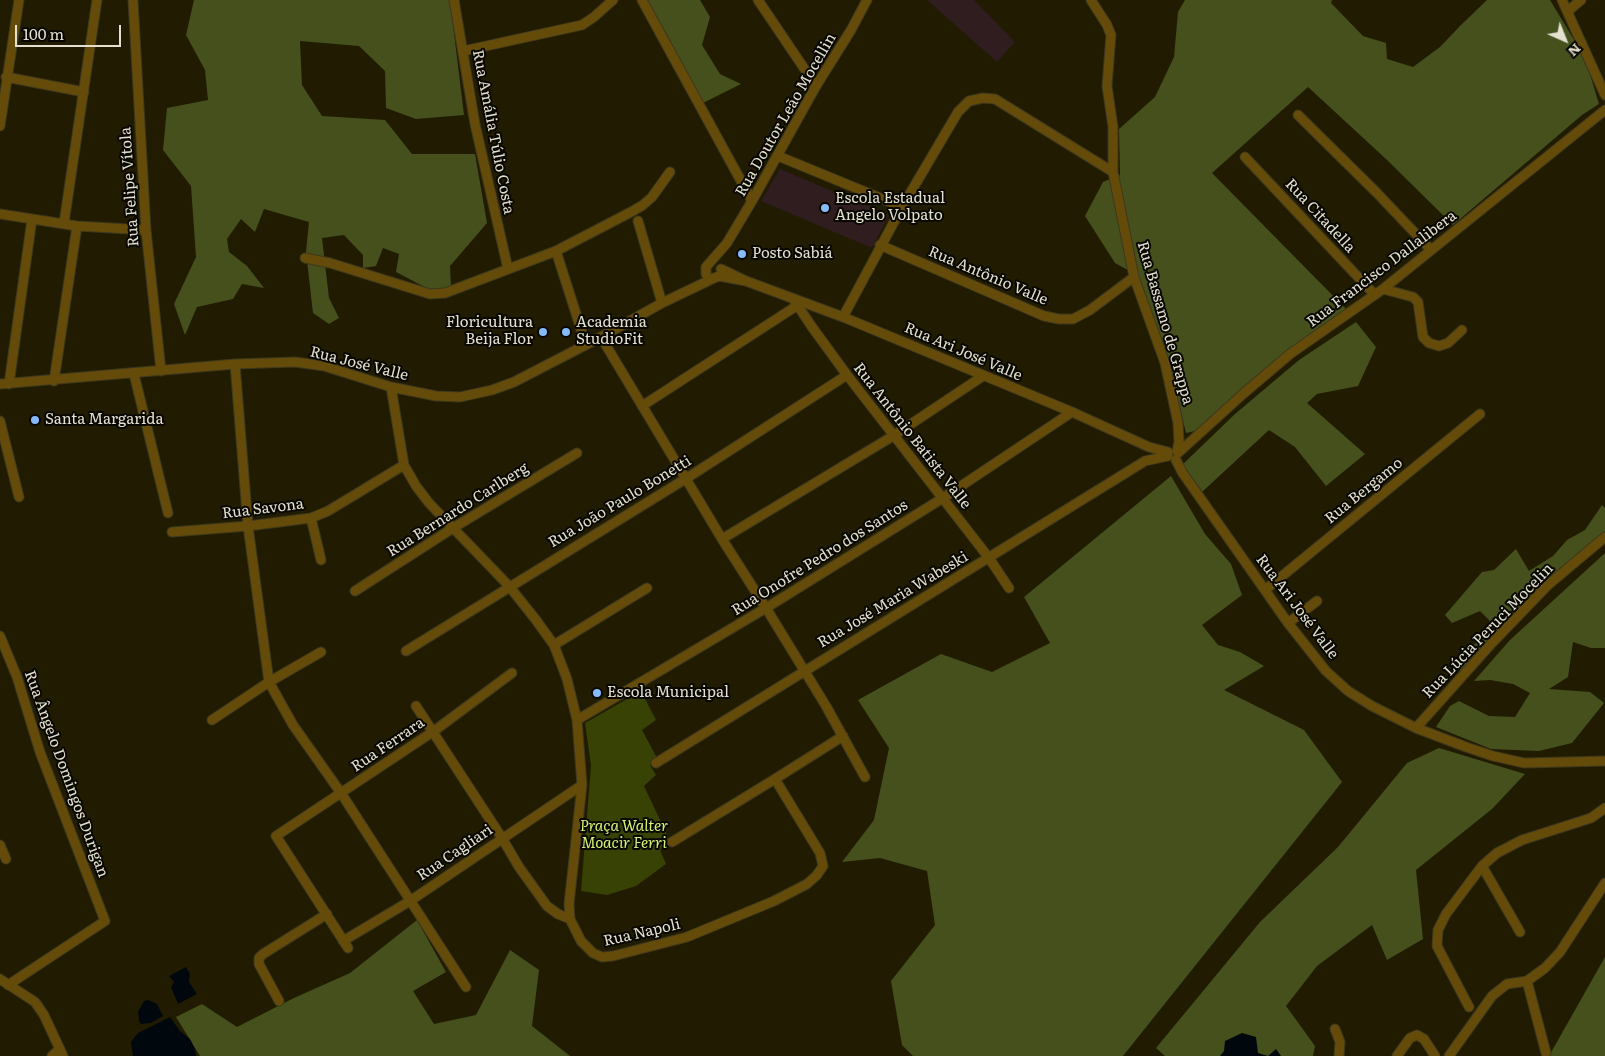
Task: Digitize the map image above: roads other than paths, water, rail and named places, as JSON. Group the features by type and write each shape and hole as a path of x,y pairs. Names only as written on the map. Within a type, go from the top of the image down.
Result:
{"street":[{"path":"0,126 19,0"},
{"path":"64,224 97,0"},
{"name":"Rua Felipe Vítola","path":"133,0 146,230 161,371"},
{"name":"Rua Amália Túlio Costa","path":"454,0 475,124 508,269"},
{"path":"463,51 582,25 594,18 613,0"},
{"path":"642,0 752,201"},
{"path":"758,0 816,86"},
{"name":"Rua Doutor Leão Mocellin","path":"714,271 727,243 867,0"},
{"name":"Rua Bassamo de Grappa","path":"1091,0 1111,35 1107,86 1113,127 1114,172 1134,277 1165,363 1178,423 1174,452"},
{"path":"1562,0 1605,95"},
{"path":"1568,11 1581,0"},
{"path":"6,77 84,92"},
{"path":"843,317 902,206 958,112 969,102 983,98 995,100 1114,172"},
{"name":"Rua Francisco Dallalibera","path":"1174,452 1182,444 1188,444 1290,354 1379,292 1605,110"},
{"path":"1298,115 1377,193 1431,250"},
{"path":"778,156 902,206"},
{"name":"Rua Citadella","path":"1245,156 1379,292"},
{"path":"305,258 330,263 430,294 445,293 556,251 643,205 652,197 670,172"},
{"path":"0,214 78,226 146,230"},
{"path":"4,384 32,219"},
{"path":"638,221 662,303"},
{"path":"54,381 78,226"},
{"name":"Rua Antônio Valle","path":"880,246 1036,313 1059,319 1073,319 1090,310 1134,277"},
{"path":"556,251 586,344"},
{"name":"Rua José Valle","path":"4,384 236,364 295,362 324,366 391,387 436,396 460,397 492,390 514,382 686,291 714,271"},
{"name":"Rua Ari José Valle","path":"714,271 746,281 796,302 843,317 1072,412 1149,447 1174,452 1182,472 1288,623 1326,671 1348,691 1372,706 1416,728 1466,747 1524,763 1605,761"},
{"path":"1379,292 1413,297 1418,302 1423,337 1429,343 1439,346 1448,344 1462,330"},
{"path":"642,406 796,302"},
{"name":"Rua Antônio Batista Valle","path":"796,302 847,375 989,558 1009,588"},
{"path":"601,337 722,539 804,671 865,777"},
{"path":"236,364 248,526 269,682 293,725 341,793 466,987"},
{"path":"134,374 168,513"},
{"name":"Rua João Paulo Bonetti","path":"406,651 686,478 847,375"},
{"path":"722,539 893,436 983,376"},
{"path":"391,387 404,465 416,486 429,503 509,586 554,645 568,679 578,720 582,785 570,919 558,914 547,906 519,867 434,731 416,706"},
{"name":"Rua Onofre Pedro dos Santos","path":"578,720 766,608 942,498 1072,412"},
{"name":"Rua Bergamo","path":"1265,590 1480,414"},
{"path":"0,421 19,497"},
{"path":"1145,461 1149,453 1149,447"},
{"name":"Rua José Maria Wabeski","path":"656,763 1145,461 1174,452"},
{"name":"Rua Bernardo Carlberg","path":"355,591 453,528 577,453"},
{"name":"Rua Savona","path":"172,532 248,526 311,518 328,511 404,465"},
{"path":"311,518 321,560"},
{"name":"Rua Lúcia Peruci Mocelin","path":"1416,728 1548,585 1605,536"},
{"path":"554,645 646,588"},
{"path":"1288,623 1317,601"},
{"name":"Rua Ângelo Domingos Durigan","path":"0,636 17,677 40,752 105,922 8,985"},
{"path":"212,720 269,682 321,652"},
{"name":"Rua Ferrara","path":"327,914 276,836 434,731 512,673"},
{"path":"672,842 843,736"},
{"name":"Rua Napoli","path":"570,919 581,941 593,953 602,957 613,956 687,937 774,901 806,884 817,875 823,866 820,853 775,779"},
{"name":"Rua Cagliari","path":"327,914 345,945 582,785"},
{"path":"1469,1007 1437,946 1438,930 1446,914 1482,866 1497,853 1522,840 1591,818 1605,808"},
{"path":"0,845 6,859"},
{"path":"1482,866 1520,932"},
{"path":"1451,1055 1492,996 1507,984 1527,981 1545,968 1560,952 1605,883"},
{"path":"279,1000 259,964 259,958 327,914"},
{"path":"0,979 35,1002 44,1014 62,1053 52,1056"},
{"path":"1527,981 1546,1053"},
{"path":"1335,1029 1340,1042 1339,1056"},
{"path":"1397,1056 1410,1038 1417,1035 1424,1039 1435,1056"}],"place":[{"name":"Escola Estadual Angelo Volpato","path":"825,208"},
{"name":"Posto Sabiá","path":"742,254"},
{"name":"Floricultura Beija Flor","path":"543,332"},
{"name":"Academia StudioFit","path":"566,332"},
{"name":"Santa Margarida","path":"35,420"},
{"name":"Escola Municipal","path":"597,693"}],"park label":[{"name":"Praça Walter Moacir Ferri","path":"624,836"}]}
